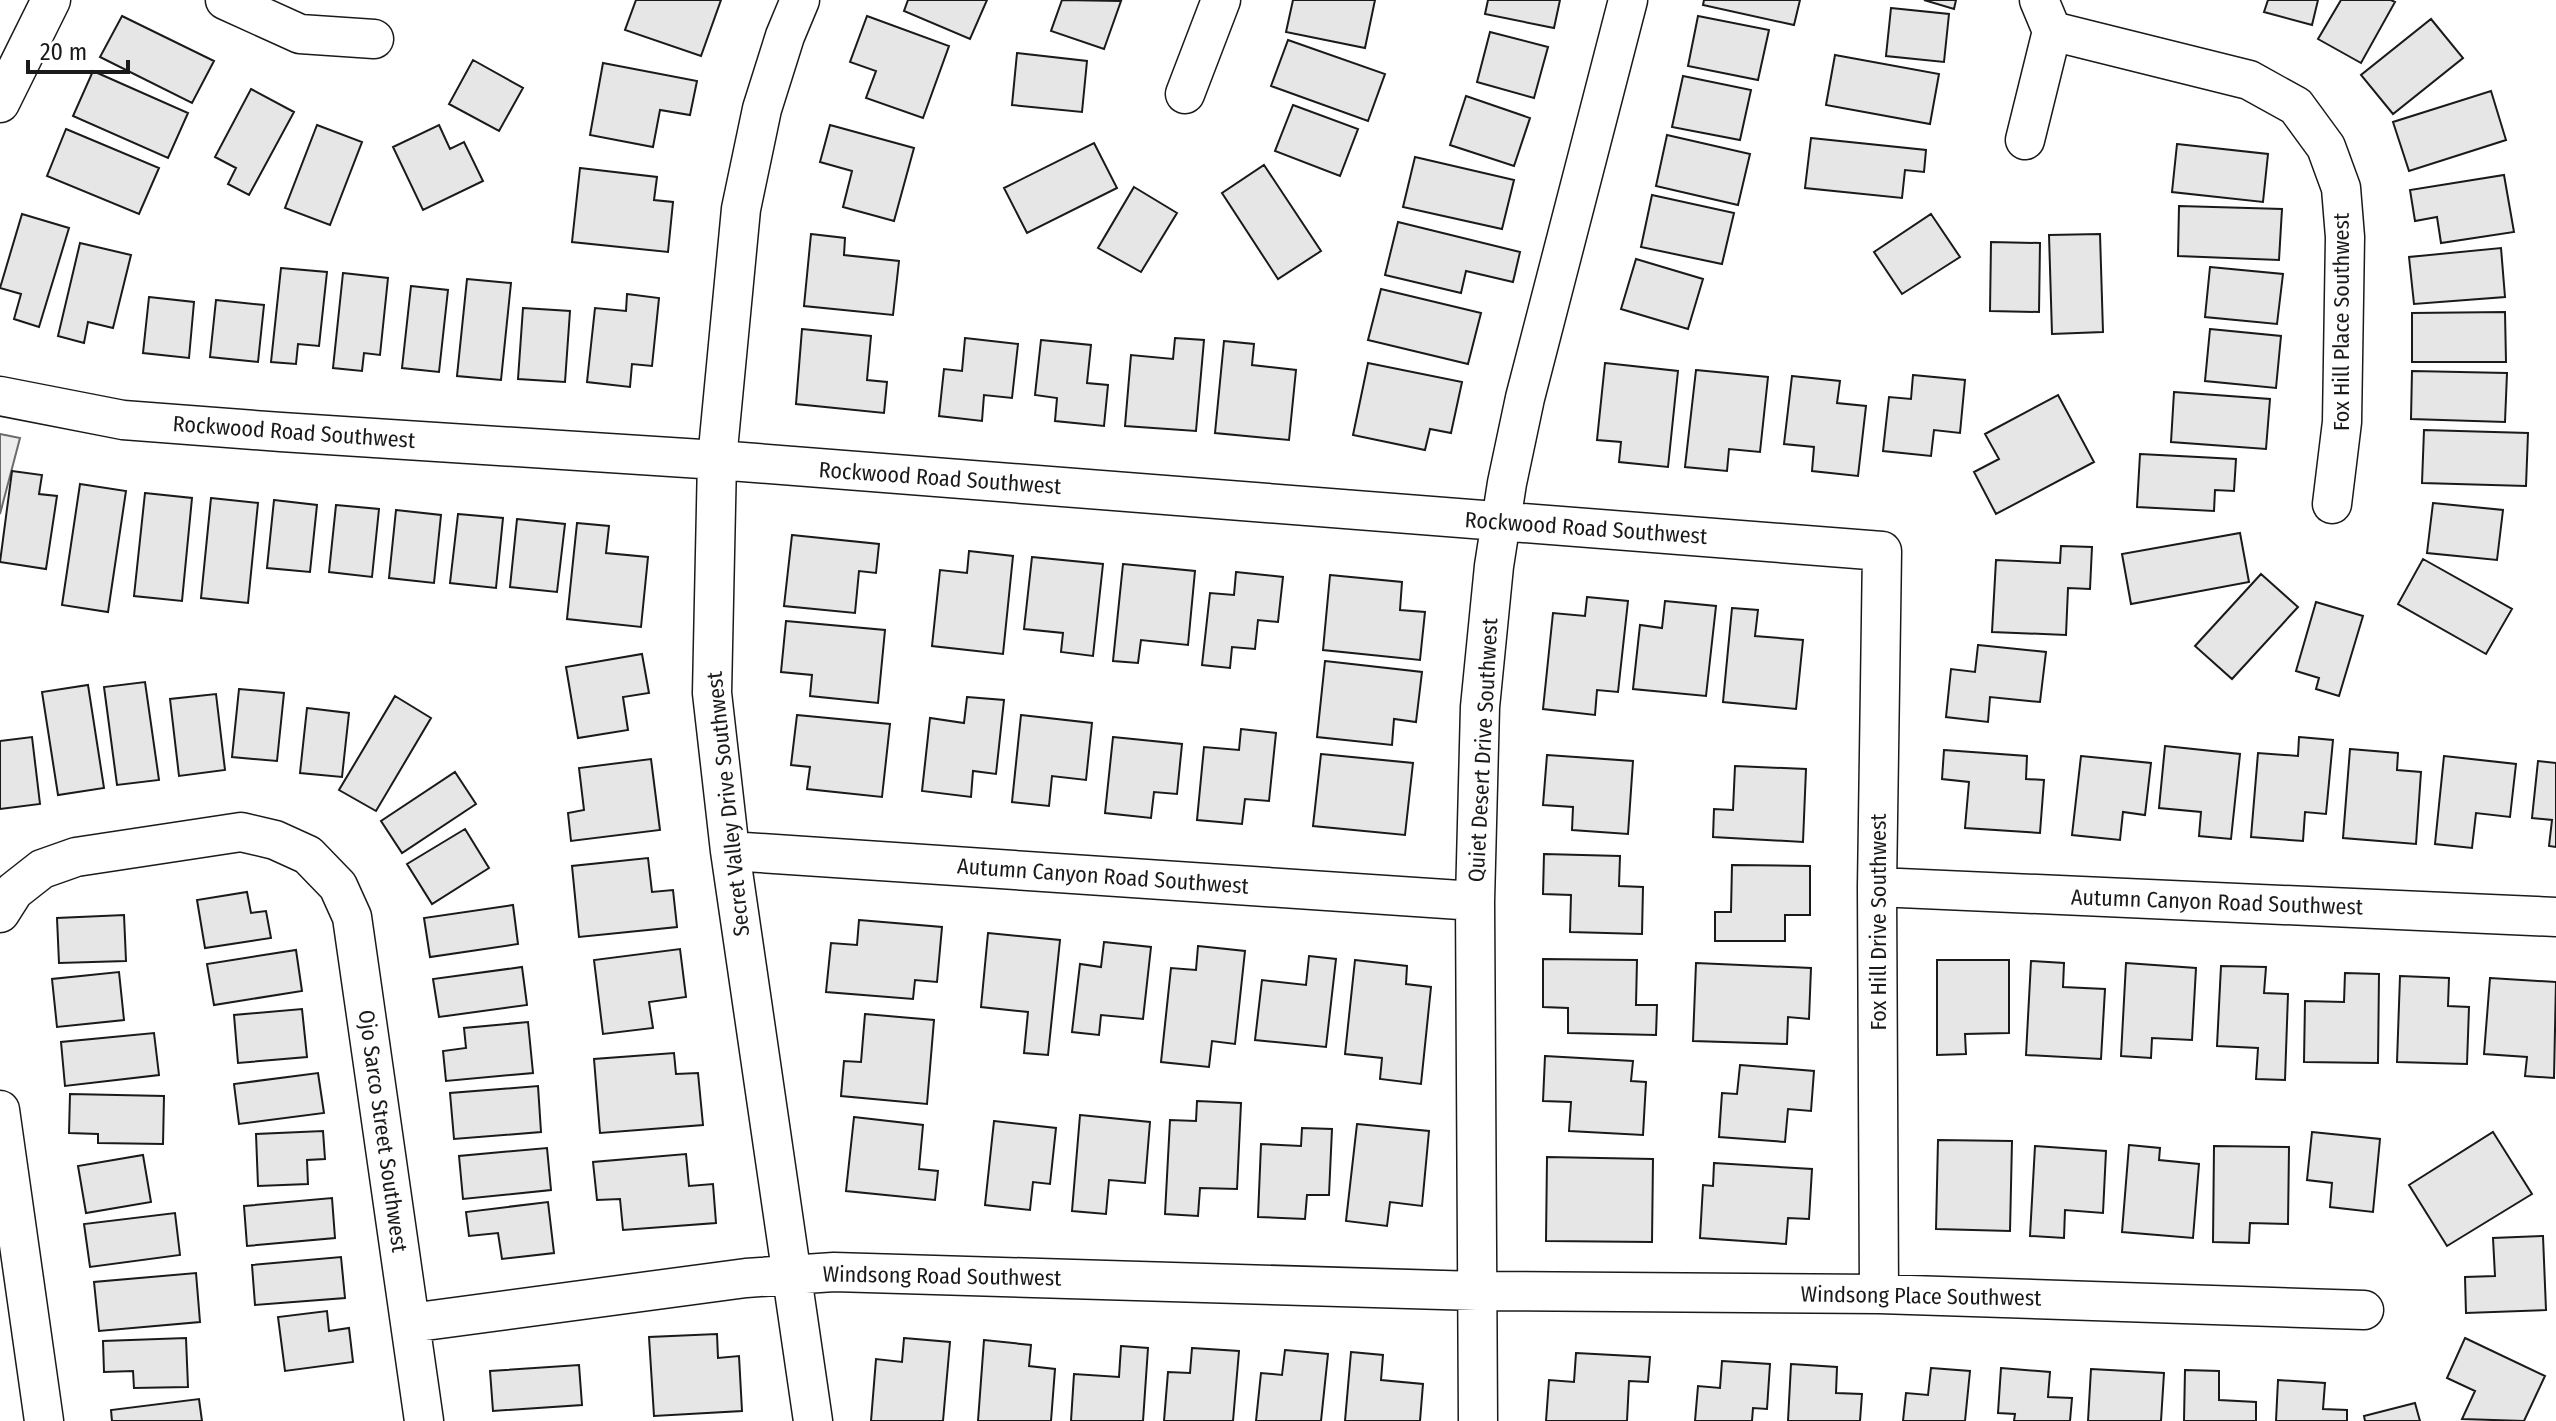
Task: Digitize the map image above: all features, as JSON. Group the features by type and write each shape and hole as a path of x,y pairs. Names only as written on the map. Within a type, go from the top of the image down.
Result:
{"street":[{"path":"0,103 51,0"},
{"path":"225,0 300,34 374,39"},
{"name":"Secret Valley Drive Southwest","path":"800,0 762,109 741,209 717,460 712,693 730,851 813,1421"},
{"path":"1185,94 1221,0"},
{"name":"Quiet Desert Drive Southwest","path":"1478,1421 1475,901 1480,707 1494,566 1525,398 1628,0"},
{"path":"2025,140 2046,16"},
{"name":"Fox Hill Place Southwest","path":"2046,16 2249,80 2296,106 2326,147 2341,188 2345,237 2342,422 2332,504"},
{"name":"Rockwood Road Southwest","path":"0,396 123,420 717,460 1882,551"},
{"name":"Fox Hill Drive Southwest","path":"1879,1294 1877,887 1882,551"},
{"name":"Ojo Sarco Street Southwest","path":"7,902 42,869 76,857 241,832 275,840 308,855 338,886 352,917 424,1421"},
{"name":"Autumn Canyon Road Southwest","path":"730,851 1475,901"},
{"name":"Autumn Canyon Road Southwest","path":"1877,887 2556,917"},
{"path":"1,1118 44,1421"},
{"name":"Windsong Road Southwest","path":"410,1323 792,1274 866,1273 1477,1291"},
{"name":"Windsong Place Southwest","path":"1477,1291 1879,1294 2364,1310"}],"shaded area":[{"path":"0,434 20,438 0,514"}],"building":[{"path":"636,0 721,0 701,56 625,30"},
{"path":"908,0 987,0 970,39 904,11"},
{"path":"1062,0 1121,1 1104,49 1051,31"},
{"path":"1293,0 1375,0 1365,48 1286,32"},
{"path":"1488,0 1560,0 1554,28 1485,14"},
{"path":"1704,0 1800,0 1794,25 1703,5"},
{"path":"1924,0 1956,0 1954,9"},
{"path":"2268,0 2318,0 2312,25 2264,12"},
{"path":"2341,0 2395,2 2361,63 2318,39"},
{"path":"1891,8 1949,14 1944,62 1886,56"},
{"path":"122,16 214,61 192,103 100,57"},
{"path":"867,16 949,46 923,118 866,98 876,71 850,62"},
{"path":"1698,16 1769,30 1758,80 1688,66"},
{"path":"2431,19 2463,58 2393,114 2361,75"},
{"path":"1490,32 1548,47 1534,98 1477,82"},
{"path":"1288,40 1385,74 1368,121 1271,86"},
{"path":"1017,53 1087,61 1082,112 1012,105"},
{"path":"1835,55 1939,74 1930,124 1826,105"},
{"path":"473,60 523,88 499,131 449,104"},
{"path":"603,63 697,81 690,115 660,110 653,147 590,135"},
{"path":"93,71 188,113 168,158 73,116"},
{"path":"1683,76 1751,90 1740,140 1672,127"},
{"path":"251,89 294,112 249,195 228,184 236,168 215,157"},
{"path":"2491,91 2506,140 2409,171 2393,122"},
{"path":"1466,96 1530,118 1514,166 1450,145"},
{"path":"1293,105 1358,129 1340,176 1275,151"},
{"path":"317,125 362,142 330,225 285,208"},
{"path":"439,125 450,149 464,142 483,181 423,210 393,147"},
{"path":"830,125 914,148 894,221 843,207 852,171 820,162"},
{"path":"66,129 159,168 139,214 47,176"},
{"path":"1667,135 1750,154 1738,205 1656,186"},
{"path":"1811,138 1926,150 1924,172 1905,170 1902,198 1805,188"},
{"path":"1094,143 1117,188 1027,233 1004,188"},
{"path":"2177,144 2268,154 2263,202 2172,192"},
{"path":"1415,157 1514,180 1502,229 1403,207"},
{"path":"1264,165 1321,251 1278,279 1222,193"},
{"path":"580,168 657,177 654,200 673,202 668,252 572,242"},
{"path":"2504,175 2514,232 2441,243 2437,217 2415,221 2410,190"},
{"path":"1134,187 1177,213 1141,272 1098,248"},
{"path":"1652,195 1734,213 1722,264 1641,247"},
{"path":"2179,206 2282,209 2279,260 2178,256"},
{"path":"22,214 69,228 39,327 14,319 21,294 0,288"},
{"path":"1931,214 1960,257 1902,294 1874,252"},
{"path":"1398,222 1520,252 1513,282 1466,271 1461,293 1385,275"},
{"path":"811,234 845,238 844,255 899,261 893,315 804,306"},
{"path":"2100,234 2103,332 2052,334 2049,235"},
{"path":"1991,242 2040,243 2039,312 1990,311"},
{"path":"80,243 131,255 113,328 88,322 84,343 58,336"},
{"path":"2501,248 2505,297 2414,304 2409,257"},
{"path":"1636,259 1703,279 1688,329 1621,309"},
{"path":"2210,267 2283,274 2277,324 2205,317"},
{"path":"281,268 327,272 319,346 298,344 296,364 271,362"},
{"path":"343,273 388,278 380,355 364,353 362,371 333,368"},
{"path":"467,279 511,283 501,380 457,376"},
{"path":"411,286 448,290 439,372 402,368"},
{"path":"1381,289 1481,313 1468,364 1368,340"},
{"path":"627,294 659,298 652,366 632,364 630,387 587,382 595,308 626,311"},
{"path":"149,297 194,302 189,358 143,353"},
{"path":"216,300 264,305 258,362 210,357"},
{"path":"523,308 570,311 565,382 518,379"},
{"path":"2505,312 2506,362 2412,362 2412,313"},
{"path":"802,329 871,336 867,380 887,382 884,413 796,404"},
{"path":"2210,329 2281,336 2276,388 2205,381"},
{"path":"965,338 1018,344 1012,398 984,395 982,421 939,416 944,369 962,371"},
{"path":"1175,338 1204,340 1196,431 1125,426 1131,355 1173,359"},
{"path":"1041,340 1091,345 1087,383 1108,385 1104,426 1055,421 1057,398 1035,395"},
{"path":"1224,341 1254,344 1252,365 1296,370 1289,440 1215,433"},
{"path":"1368,363 1462,382 1451,433 1430,429 1425,450 1353,435"},
{"path":"1605,363 1678,371 1668,467 1619,462 1621,442 1597,440"},
{"path":"1696,370 1768,377 1760,452 1729,449 1727,471 1685,467"},
{"path":"2412,371 2507,373 2505,422 2411,419"},
{"path":"1913,375 1965,380 1960,433 1934,430 1931,456 1883,451 1889,397 1911,399"},
{"path":"1792,376 1840,381 1837,403 1866,406 1858,476 1812,471 1814,447 1784,444"},
{"path":"2174,392 2270,399 2266,449 2171,442"},
{"path":"2058,395 2094,462 1996,514 1974,472 1999,459 1985,434"},
{"path":"2424,430 2528,433 2526,486 2422,483"},
{"path":"2140,454 2236,459 2234,491 2215,490 2214,511 2137,507"},
{"path":"12,471 42,475 39,494 57,496 46,569 0,562"},
{"path":"80,484 126,491 108,612 62,605"},
{"path":"145,493 192,498 182,601 134,596"},
{"path":"211,498 258,503 248,603 201,598"},
{"path":"274,500 317,505 310,572 267,568"},
{"path":"2433,503 2503,510 2497,560 2427,553"},
{"path":"336,505 379,509 372,577 329,572"},
{"path":"396,510 441,515 434,583 389,578"},
{"path":"458,514 503,518 496,588 450,583"},
{"path":"517,519 565,524 557,592 510,587"},
{"path":"577,523 609,526 606,553 648,557 641,627 567,619"},
{"path":"2240,533 2249,582 2131,604 2122,554"},
{"path":"792,535 879,544 876,573 859,571 855,613 784,606"},
{"path":"2061,546 2092,547 2090,589 2068,588 2066,635 1992,632 1996,560 2060,563"},
{"path":"969,551 1013,556 1003,654 932,646 940,570 967,573"},
{"path":"1032,557 1103,564 1093,656 1061,652 1063,633 1024,629"},
{"path":"2423,559 2512,609 2486,654 2398,604"},
{"path":"1123,564 1195,571 1188,645 1141,640 1138,663 1113,661"},
{"path":"1236,572 1283,577 1278,622 1258,620 1255,649 1232,647 1230,668 1202,665 1210,593 1234,595"},
{"path":"2261,574 2298,607 2232,679 2195,646"},
{"path":"1330,575 1402,582 1400,610 1425,612 1420,660 1323,650"},
{"path":"1587,597 1628,601 1618,692 1597,690 1595,715 1543,709 1553,613 1585,616"},
{"path":"1665,601 1716,606 1706,696 1633,689 1640,625 1662,628"},
{"path":"2316,602 2363,616 2339,696 2316,689 2319,678 2296,671"},
{"path":"1732,608 1758,610 1755,636 1803,640 1796,709 1723,702"},
{"path":"786,621 885,630 878,703 810,696 812,675 781,672"},
{"path":"1978,645 2046,652 2040,702 1990,697 1988,722 1946,717 1951,669 1975,672"},
{"path":"642,654 649,693 623,697 628,730 578,738 566,667"},
{"path":"1325,661 1422,672 1416,722 1394,719 1392,745 1317,737"},
{"path":"145,682 159,780 117,785 104,687"},
{"path":"88,685 104,788 58,795 42,692"},
{"path":"239,689 284,693 277,761 232,757"},
{"path":"216,694 225,770 179,776 170,699"},
{"path":"395,696 431,718 376,811 339,790"},
{"path":"967,697 1004,700 996,774 973,771 971,797 922,791 930,718 964,723"},
{"path":"307,708 349,713 342,777 300,773"},
{"path":"797,715 890,724 882,797 807,789 810,767 791,765"},
{"path":"1021,715 1092,723 1086,780 1052,776 1049,806 1012,802"},
{"path":"1241,729 1276,733 1269,801 1245,799 1242,824 1197,820 1204,747 1239,750"},
{"path":"32,737 40,804 0,809 0,741"},
{"path":"1113,737 1182,744 1177,794 1154,792 1151,818 1105,813"},
{"path":"2299,737 2333,740 2326,814 2305,812 2303,841 2251,837 2258,753 2298,756"},
{"path":"2165,746 2240,754 2231,839 2199,836 2201,812 2159,808"},
{"path":"2350,749 2398,753 2397,770 2421,772 2416,844 2343,838"},
{"path":"1944,750 2027,756 2026,779 2044,780 2040,833 1965,828 1969,782 1942,779"},
{"path":"1321,754 1413,763 1405,835 1313,826"},
{"path":"1547,755 1633,761 1628,834 1572,830 1573,807 1543,805"},
{"path":"2081,756 2151,763 2145,815 2123,812 2120,840 2072,835"},
{"path":"2444,756 2516,764 2510,817 2476,813 2472,848 2435,844"},
{"path":"651,759 660,830 571,841 568,813 584,810 579,768"},
{"path":"2538,761 2556,763 2556,847 2549,846 2552,820 2532,818"},
{"path":"1735,766 1806,769 1803,842 1713,837 1714,809 1733,810"},
{"path":"455,772 476,804 402,853 381,821"},
{"path":"465,829 489,868 432,904 407,864"},
{"path":"1544,854 1620,856 1619,886 1643,887 1642,934 1570,932 1571,895 1543,894"},
{"path":"648,858 652,892 673,890 677,927 579,937 572,866"},
{"path":"1732,865 1810,866 1810,915 1785,915 1785,941 1715,941 1715,912 1731,912"},
{"path":"247,892 251,913 266,911 271,938 205,948 197,900"},
{"path":"513,905 518,944 430,957 424,918"},
{"path":"124,915 126,961 59,963 57,918"},
{"path":"859,920 942,927 937,982 915,980 913,999 826,992 831,943 857,945"},
{"path":"988,933 1060,940 1048,1055 1024,1053 1028,1012 981,1007"},
{"path":"1104,942 1151,947 1143,1019 1101,1015 1099,1035 1072,1032 1080,964 1101,967"},
{"path":"1198,946 1245,951 1235,1044 1212,1041 1209,1067 1161,1062 1171,968 1196,970"},
{"path":"680,949 686,997 649,1002 653,1028 603,1034 594,960"},
{"path":"296,950 302,991 214,1005 207,964"},
{"path":"1309,956 1336,959 1326,1047 1255,1040 1262,980 1306,985"},
{"path":"1543,959 1637,960 1636,1005 1657,1005 1656,1035 1568,1033 1568,1008 1543,1007"},
{"path":"1355,960 1407,966 1406,984 1431,987 1421,1084 1380,1079 1382,1058 1345,1054"},
{"path":"1937,960 2009,960 2009,1033 1965,1034 1966,1054 1937,1055"},
{"path":"2031,961 2064,963 2063,987 2105,989 2101,1059 2026,1055"},
{"path":"1696,963 1811,968 1809,1019 1788,1017 1787,1044 1693,1041"},
{"path":"2126,963 2196,968 2192,1040 2152,1038 2151,1058 2121,1056"},
{"path":"2221,966 2266,967 2264,993 2288,994 2285,1080 2256,1079 2258,1048 2217,1046"},
{"path":"522,967 527,1005 439,1017 433,979"},
{"path":"119,972 124,1020 57,1027 52,979"},
{"path":"2345,973 2379,974 2378,1063 2304,1062 2305,1001 2344,1002"},
{"path":"2400,976 2449,978 2448,1006 2469,1007 2467,1064 2397,1062"},
{"path":"2490,978 2556,982 2554,1078 2525,1076 2527,1057 2484,1054"},
{"path":"302,1009 307,1057 238,1063 234,1015"},
{"path":"865,1014 934,1020 927,1104 841,1096 844,1061 861,1062"},
{"path":"528,1022 533,1073 446,1081 443,1051 466,1048 464,1028"},
{"path":"154,1033 159,1075 65,1086 61,1042"},
{"path":"674,1053 676,1074 698,1073 703,1125 600,1133 594,1059"},
{"path":"1545,1056 1633,1061 1631,1081 1646,1082 1643,1135 1569,1131 1571,1102 1543,1101"},
{"path":"1740,1065 1814,1071 1811,1111 1788,1109 1785,1142 1719,1137 1722,1093 1737,1094"},
{"path":"318,1073 324,1113 239,1124 234,1084"},
{"path":"538,1086 541,1132 454,1139 450,1093"},
{"path":"70,1094 164,1096 163,1144 98,1143 98,1134 69,1133"},
{"path":"1197,1101 1241,1103 1237,1189 1200,1188 1198,1216 1165,1214 1170,1120 1196,1121"},
{"path":"1080,1115 1150,1122 1145,1183 1109,1180 1106,1214 1072,1211"},
{"path":"854,1117 923,1125 919,1169 938,1171 935,1200 846,1191"},
{"path":"994,1121 1056,1128 1050,1184 1033,1182 1030,1210 985,1205"},
{"path":"1357,1124 1429,1131 1422,1206 1390,1202 1387,1226 1346,1221"},
{"path":"1302,1128 1332,1129 1329,1195 1307,1195 1305,1219 1258,1217 1261,1144 1301,1146"},
{"path":"323,1131 325,1159 307,1160 308,1184 258,1186 256,1134"},
{"path":"2312,1132 2380,1139 2373,1212 2330,1207 2332,1183 2307,1180"},
{"path":"2493,1132 2532,1194 2447,1246 2409,1185"},
{"path":"1938,1140 2012,1141 2010,1231 1936,1229"},
{"path":"2129,1145 2160,1148 2159,1160 2199,1164 2193,1238 2122,1232"},
{"path":"2035,1146 2106,1151 2103,1213 2065,1210 2064,1238 2030,1236"},
{"path":"2214,1146 2289,1147 2288,1224 2250,1223 2249,1243 2213,1242"},
{"path":"547,1148 551,1190 463,1199 459,1156"},
{"path":"686,1154 689,1186 713,1184 716,1223 623,1230 620,1199 597,1200 593,1162"},
{"path":"143,1155 151,1202 86,1213 78,1166"},
{"path":"1547,1157 1653,1159 1652,1242 1546,1241"},
{"path":"1714,1163 1812,1169 1809,1219 1788,1218 1786,1244 1700,1238 1703,1185 1713,1186"},
{"path":"332,1198 335,1238 247,1246 244,1206"},
{"path":"548,1202 554,1253 502,1259 498,1233 469,1236 466,1212"},
{"path":"175,1213 180,1255 90,1267 84,1224"},
{"path":"2543,1236 2546,1310 2466,1313 2465,1277 2495,1276 2493,1238"},
{"path":"341,1257 345,1298 255,1305 252,1265"},
{"path":"196,1273 200,1322 99,1331 94,1282"},
{"path":"327,1311 329,1331 349,1328 353,1362 285,1371 278,1317"},
{"path":"717,1334 718,1358 739,1356 742,1411 654,1416 649,1337"},
{"path":"186,1338 188,1387 134,1388 133,1371 104,1372 103,1341"},
{"path":"904,1338 950,1342 943,1421 871,1421 876,1359 902,1362"},
{"path":"2465,1338 2545,1376 2524,1421 2462,1419 2475,1391 2447,1378"},
{"path":"984,1340 1031,1345 1029,1366 1055,1369 1051,1421 978,1421"},
{"path":"1121,1346 1148,1348 1143,1421 1071,1421 1074,1374 1119,1377"},
{"path":"1192,1348 1239,1351 1233,1421 1164,1421 1168,1372 1190,1373"},
{"path":"1285,1350 1328,1354 1321,1421 1256,1421 1261,1373 1282,1375"},
{"path":"1351,1352 1383,1355 1381,1380 1423,1384 1420,1421 1345,1421"},
{"path":"1576,1353 1650,1357 1648,1382 1629,1381 1627,1421 1546,1421 1549,1380 1574,1382"},
{"path":"1722,1361 1770,1364 1767,1409 1753,1408 1752,1421 1695,1421 1698,1386 1720,1388"},
{"path":"1791,1364 1837,1367 1836,1393 1862,1394 1860,1421 1788,1421"},
{"path":"579,1365 582,1405 493,1411 490,1371"},
{"path":"1931,1368 1970,1371 1965,1421 1903,1421 1906,1393 1928,1395"},
{"path":"2001,1368 2050,1372 2048,1397 2072,1398 2070,1421 2014,1421 2015,1414 1998,1413"},
{"path":"2091,1369 2164,1373 2161,1421 2088,1421"},
{"path":"2185,1370 2219,1371 2219,1400 2256,1402 2256,1421 2184,1421"},
{"path":"2278,1380 2325,1383 2323,1409 2347,1410 2347,1421 2276,1421"},
{"path":"199,1399 202,1421 112,1421 111,1410"},
{"path":"2415,1403 2420,1421 2365,1421 2364,1416"}]}
